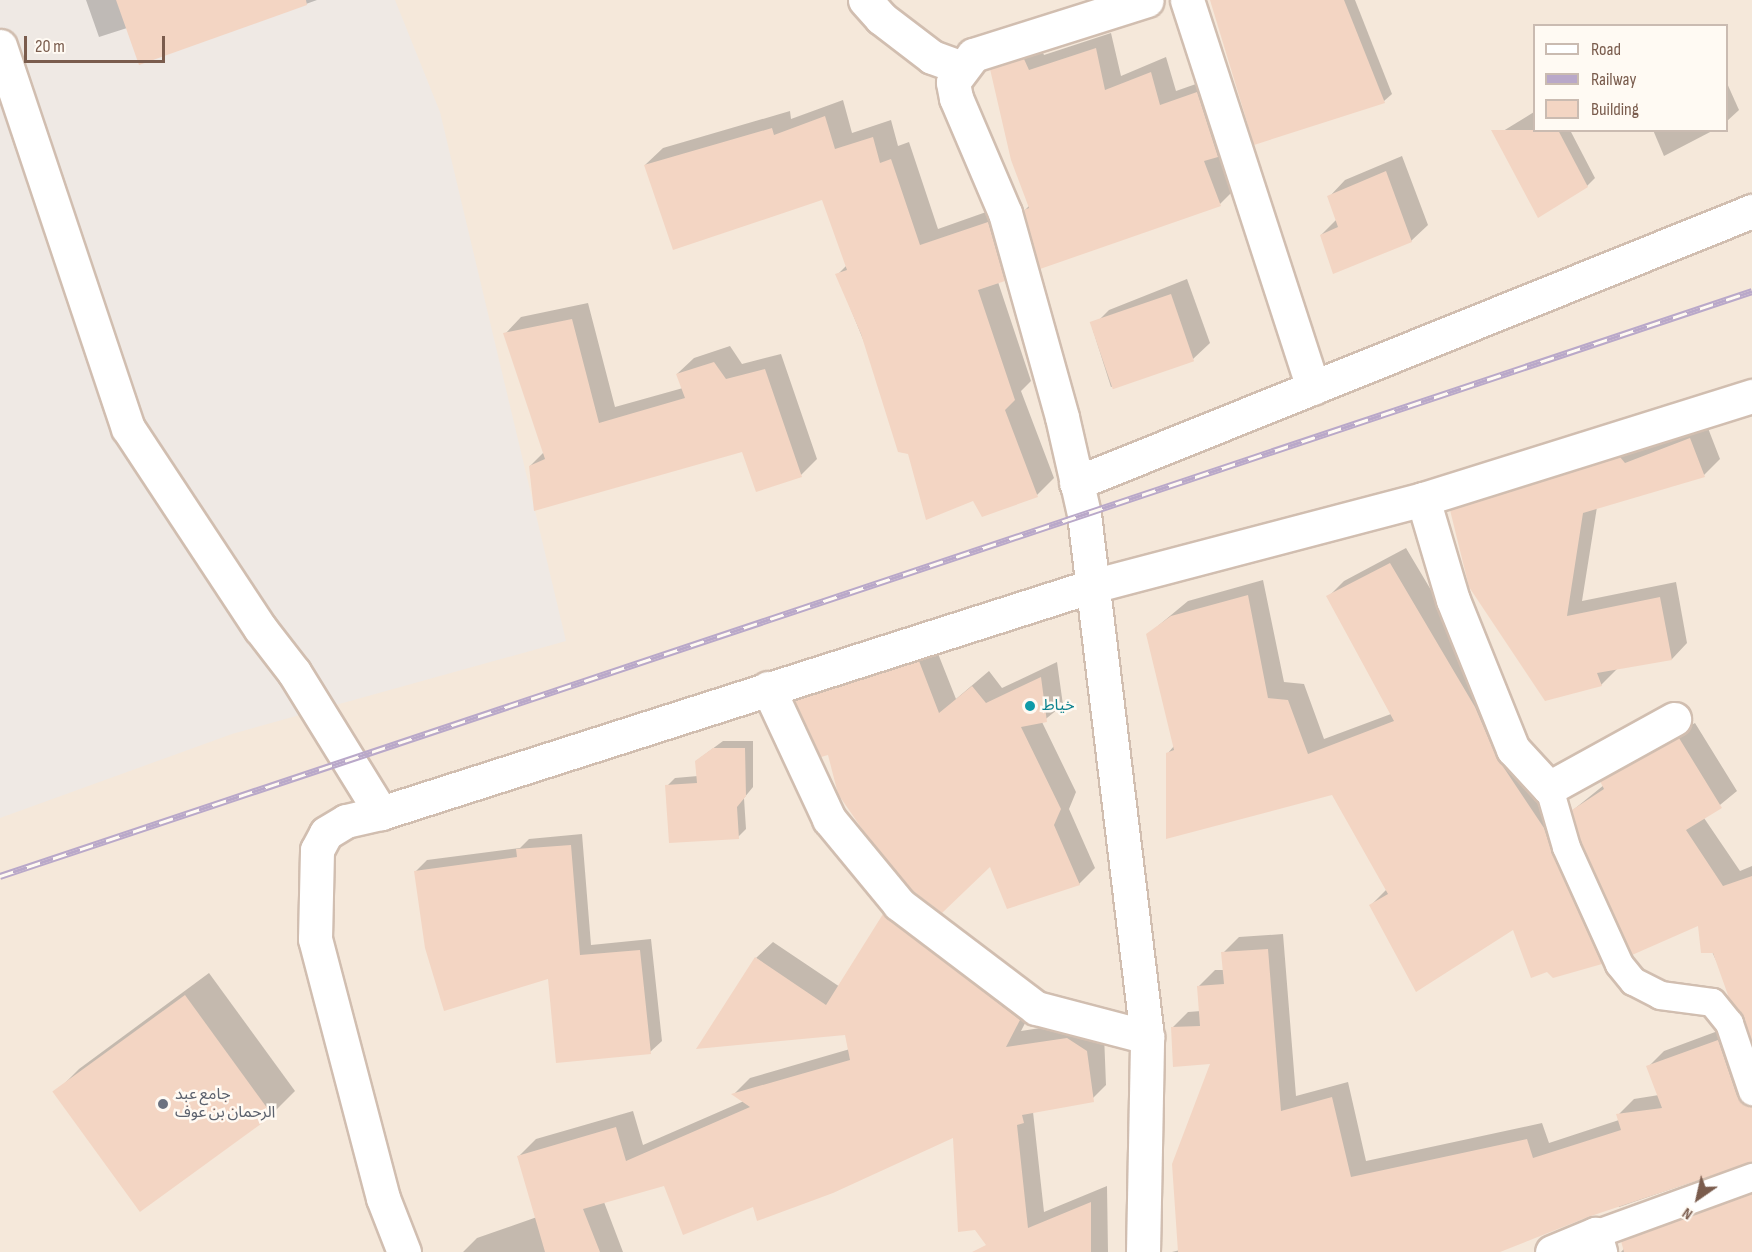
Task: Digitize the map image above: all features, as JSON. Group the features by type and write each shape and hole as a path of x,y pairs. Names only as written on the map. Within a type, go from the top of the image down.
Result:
{"street":[{"path":"865,0 881,18 933,57 960,67"},
{"path":"1143,1252 1147,1036 1084,514 1062,417 1005,213 956,98 953,82 960,67 973,55 1147,0"},
{"path":"1187,0 1312,388"},
{"path":"0,46 128,428 260,628 294,672 381,813"},
{"path":"1076,483 1752,211"},
{"path":"404,1252 383,1198 315,939 313,894 317,850 326,833 346,821 381,813 1092,586 1423,499 1752,396"},
{"path":"1423,499 1453,600 1513,749 1549,788 1674,719"},
{"path":"768,688 828,819 899,904 1036,1008 1147,1036"},
{"path":"1552,1252 1597,1243"}],"lane":[{"path":"1549,788 1566,848 1619,964 1634,981 1660,995 1712,1002 1729,1023 1752,1091"},
{"path":"1597,1243 1752,1177"}],"shaded area":[{"path":"0,0 395,0 440,112 566,641 232,734 0,818"},
{"path":"317,0 1752,0 1752,1252 0,1252 0,712"}],"building":[{"path":"116,0 306,0 307,5 139,65"},
{"path":"1210,0 1344,0 1385,103 1254,145"},
{"path":"1096,48 1105,90 1151,72 1160,105 1197,92 1218,157 1204,161 1221,206 1040,269 1024,210 1029,208 1011,160 990,69 1024,59 1029,70"},
{"path":"825,116 835,149 873,137 880,163 891,159 920,245 988,222 1005,281 978,290 1015,400 1005,410 1038,497 982,517 973,501 926,520 908,454 898,452 861,334 835,274 847,270 822,200 673,250 644,165 772,128 774,135"},
{"path":"1491,130 1559,132 1588,187 1538,218"},
{"path":"1386,171 1412,242 1333,274 1320,235 1338,227 1327,196"},
{"path":"1171,294 1194,361 1113,389 1090,322"},
{"path":"572,319 599,423 685,398 676,374 714,362 726,379 765,369 802,477 756,492 742,452 534,511 529,466 545,459 503,333"},
{"path":"1690,438 1705,477 1583,513 1567,616 1660,597 1672,660 1597,673 1602,686 1545,701 1469,587 1450,510 1620,457 1625,463"},
{"path":"1390,563 1475,707 1496,756 1544,828 1552,853 1602,964 1553,978 1547,972 1531,978 1513,930 1416,992 1369,905 1388,894 1332,795 1166,839 1166,753 1174,750 1146,634 1171,616 1248,595 1268,698 1288,700 1308,754 1394,721 1326,596"},
{"path":"919,661 939,713 972,686 986,703 1041,677 1047,722 1021,727 1061,809 1054,825 1080,885 1007,909 990,867 942,913 912,890 869,839 838,794 828,755 821,757 795,701"},
{"path":"1679,738 1722,808 1686,830 1723,886 1752,876 1752,1042 1744,1018 1729,998 1713,953 1701,953 1698,926 1632,955 1581,842 1572,810 1604,789 1600,781"},
{"path":"713,748 745,748 746,796 737,807 739,839 669,843 665,785 697,783 695,761"},
{"path":"571,845 580,955 640,950 651,1054 556,1063 548,979 444,1011 425,948 414,871 517,857 516,849"},
{"path":"883,914 1020,1020 1006,1047 1067,1038 1087,1051 1094,1102 1022,1115 1024,1123 1017,1125 1028,1228 1091,1202 1091,1252 972,1252 986,1245 975,1230 958,1232 953,1138 833,1193 757,1221 753,1207 683,1235 664,1186 583,1209 600,1252 545,1252 517,1156 616,1127 626,1161 750,1107 731,1094 850,1060 845,1035 696,1049 755,957 826,1005"},
{"path":"1268,949 1281,1111 1332,1097 1351,1177 1527,1139 1533,1158 1621,1130 1616,1114 1662,1108 1646,1066 1718,1040 1737,1096 1742,1103 1752,1106 1752,1162 1588,1217 1500,1252 1178,1252 1172,1164 1210,1064 1173,1067 1171,1027 1200,1026 1197,986 1224,984 1221,952"},
{"name":"جامع عبد الرحمان بن عوف","path":"185,995 273,1116 140,1212 52,1091"},
{"path":"1752,1194 1752,1252 1624,1252 1621,1241"}],"railway":[{"path":"0,876 1752,291"}],"place":[{"name":"خياط","path":"1030,706"},
{"name":"جامع عبد الرحمان بن عوف","path":"163,1104"}]}
